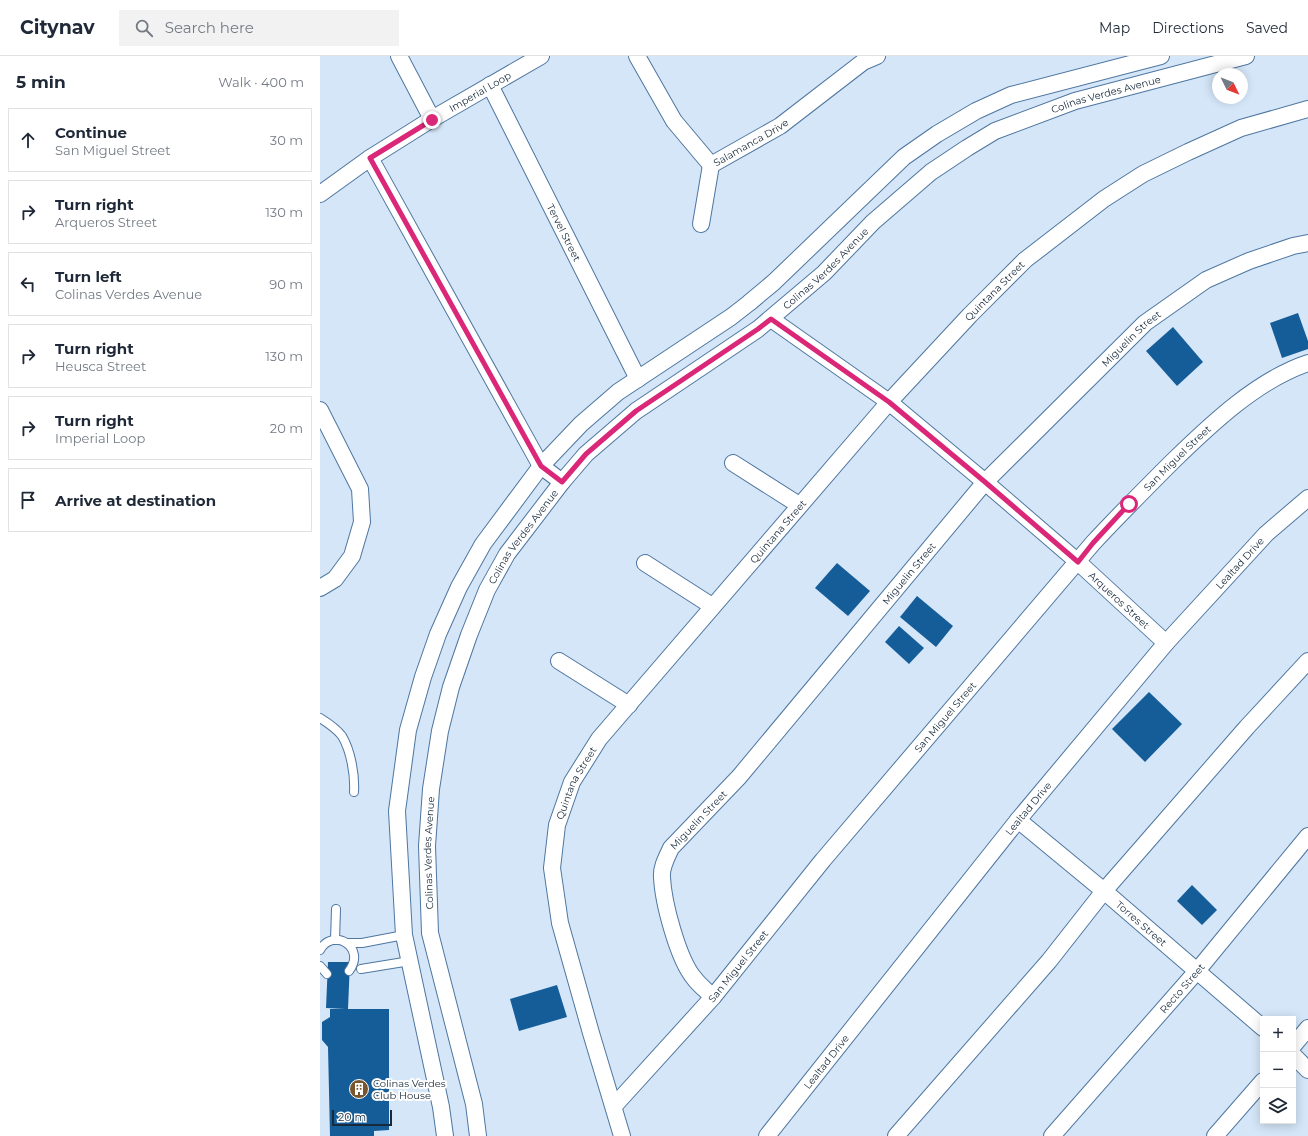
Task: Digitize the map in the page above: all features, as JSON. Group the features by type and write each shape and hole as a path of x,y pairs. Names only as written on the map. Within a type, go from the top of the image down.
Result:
{"street":[{"path":"399,56 432,120"},
{"name":"Imperial Loop","path":"320,194 370,158 490,85 541,56"},
{"name":"Salamanca Drive","path":"637,56 674,121 711,165 780,126 864,62 877,56"},
{"path":"445,1136 441,1106 404,935 397,811 408,730 423,677 438,634 459,587 483,544 541,466 581,424 618,392 731,317 749,303 780,277 904,157 937,134 976,111 1011,95 1161,56"},
{"name":"Colinas Verdes Avenue","path":"478,1136 474,1104 430,933 427,846 431,789 440,731 451,687 469,635 487,590 507,554 562,482 586,454 636,411 771,319 824,273 873,222 931,172 995,131 1075,101 1246,56"},
{"name":"Tervel Street","path":"490,85 638,379"},
{"name":"Quintana Street","path":"622,1136 591,1034 560,922 552,868 557,825 572,782 599,739 889,402 970,315 1025,260 1104,199 1143,174 1241,128 1308,109"},
{"path":"370,158 541,466 562,482"},
{"path":"701,224 711,165"},
{"name":"Miguelin Street","path":"713,997 693,978 679,950 665,901 662,875 666,858 671,848 739,777 985,482 1145,323 1206,280 1249,261 1293,246 1308,243"},
{"name":"Arqueros Street","path":"771,319 889,402 1078,562 1166,643"},
{"name":"San Miguel Street","path":"614,1106 713,997 823,860 1093,543 1129,504 1211,424 1263,385 1308,363"},
{"path":"320,410 360,489 362,522 352,556 335,579 320,588"},
{"path":"733,463 799,506"},
{"name":"Lealtad Drive","path":"767,1136 1018,820 1166,643 1266,534 1308,498"},
{"path":"645,563 712,606"},
{"path":"559,661 629,705"},
{"path":"896,1136 1049,961 1104,891 1247,727 1308,661"},
{"name":"Torres Street","path":"1018,820 1104,891 1260,1025"},
{"name":"Recto Street","path":"1052,1136 1197,971 1308,836"},
{"path":"1296,1042 1308,1028"},
{"path":"1296,1058 1308,1070"},
{"path":"1215,1136 1260,1084"}],"lane":[{"path":"320,718 335,729 342,737 353,767 355,780 354,792"},
{"path":"335,940 336,909"},
{"path":"320,950 325,943 335,940 347,943 362,943 404,935"},
{"path":"347,943 351,947 355,956 354,962 349,971"},
{"path":"361,969 410,962"},
{"path":"320,966 327,974"}],"building":[{"path":"1298,313 1308,341 1308,349 1282,358 1270,323"},
{"path":"1173,327 1203,362 1177,386 1146,351"},
{"path":"837,563 870,591 848,616 815,588"},
{"path":"917,596 953,626 936,647 900,617"},
{"path":"899,626 924,648 909,664 885,642"},
{"path":"1149,692 1182,724 1145,762 1112,729"},
{"path":"1192,885 1217,910 1202,925 1177,901"},
{"name":"Colinas Verdes Club House","path":"328,962 350,962 348,1009 389,1009 389,1130 374,1131 374,1136 330,1136 328,1047 322,1040 322,1022 330,1017 330,1009 345,1009 326,1008"},
{"path":"557,985 567,1017 519,1031 510,999"}],"place":[{"name":"Colinas Verdes Club House","path":"359,1089"}],"route":[{"path":"432,120 370,158 541,466 562,482 586,454 636,411 771,319 889,402 1078,562 1093,543 1129,504"}]}
